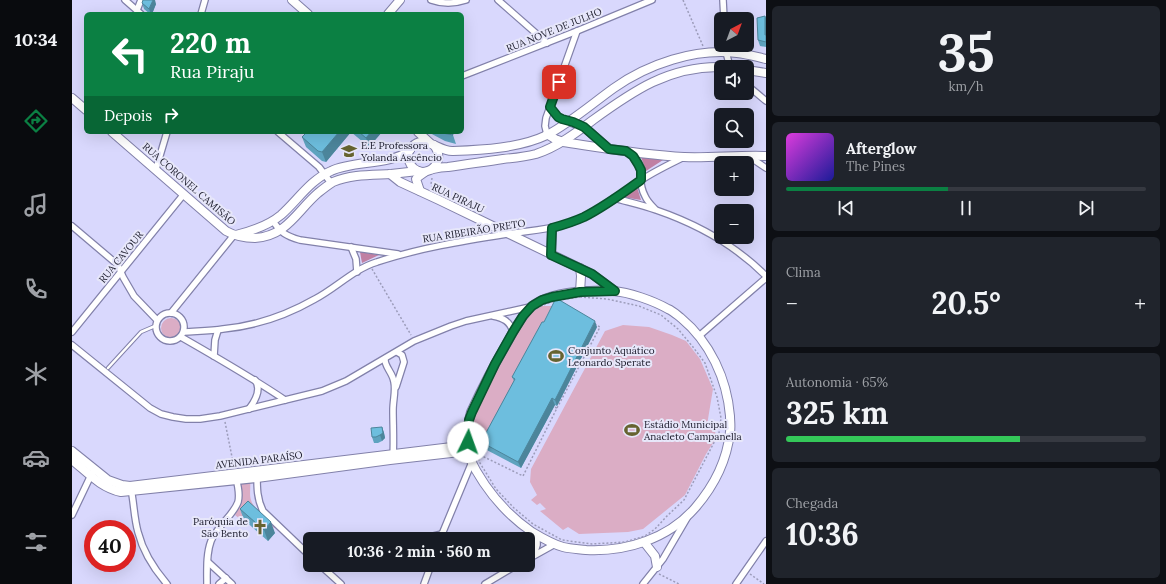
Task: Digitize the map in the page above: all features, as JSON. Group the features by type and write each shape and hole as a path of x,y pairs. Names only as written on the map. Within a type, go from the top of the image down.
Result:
{"street":[{"path":"125,0 139,12"},
{"path":"139,12 141,0"},
{"path":"202,12 205,0"},
{"path":"292,0 306,12"},
{"path":"390,12 400,0"},
{"path":"431,0 444,3 455,3 466,0"},
{"path":"498,0 547,43"},
{"name":"RUA NOVE DE JULHO","path":"464,75 577,31 639,2 652,0"},
{"path":"723,0 724,12"},
{"path":"577,31 550,107 545,126 548,134 563,142 609,149 684,157"},
{"path":"171,313 234,235 273,221 324,174 339,167 398,158 421,142 432,144 449,151 494,148 528,142 548,134 628,78 675,59 714,51"},
{"path":"735,52 766,59"},
{"path":"234,235 248,238 268,235 280,231 314,197 331,183 353,176 428,170 529,156 563,142 626,97 652,82 682,72 714,67"},
{"path":"754,71 766,73"},
{"path":"754,91 766,101"},
{"path":"72,98 84,108"},
{"path":"550,107 558,117 584,127 609,149"},
{"name":"RUA CORONEL CAMISÃO","path":"114,134 220,225 234,235"},
{"path":"156,169 166,134"},
{"path":"280,134 319,167 331,183"},
{"path":"413,134 412,147 408,156 409,162 413,168 428,170 437,164 439,155 438,151 432,144 420,134"},
{"path":"626,151 633,156 638,164 641,170 644,195 655,209"},
{"path":"746,155 766,168"},
{"name":"RUA RIBEIRÃO PRETO","path":"182,335 250,324 290,312 315,299 369,264 402,254 568,224 585,217 641,180 684,157 746,155 766,156"},
{"name":"RUA PIRAJU","path":"420,191 416,179 428,170"},
{"name":"RUA PIRAJU","path":"390,174 400,182 580,268 601,280 615,291"},
{"name":"RUA CAVOUR","path":"72,332 184,194"},
{"path":"614,198 655,209 686,221 713,235 750,261 766,277 699,336"},
{"path":"273,221 280,231 290,237 300,240 402,254"},
{"path":"72,226 118,265 134,296 156,323"},
{"path":"551,255 552,228"},
{"path":"351,248 356,259 357,272"},
{"path":"580,268 580,292"},
{"path":"442,532 466,451 469,420 495,364 523,316 532,306 542,300 580,292 615,291 647,299 670,310 687,324 699,336 706,346 725,385 731,430 727,451 713,484 690,514 655,570 643,584"},
{"path":"72,345 150,408 161,414 172,417 200,419 224,415 322,391 335,386 385,359 414,341 451,326 466,321 532,306"},
{"path":"166,313 171,313 180,317 184,327 182,335 176,340 166,342 158,336 156,331 156,323 160,316 166,313"},
{"path":"490,316 507,321 511,325 513,332"},
{"path":"214,356 215,340 218,330"},
{"path":"182,335 214,356 254,379 285,400"},
{"path":"394,456 393,409 395,391 404,362 402,355 397,352"},
{"path":"385,359 385,364 389,368 394,381 395,391"},
{"path":"249,409 257,394 257,383 254,379"},
{"name":"AVENIDA PARAÍSO","path":"72,451 101,484 112,490 121,492 131,489 394,456 466,451"},
{"path":"466,451 482,483 500,506 513,518 537,535 565,548 613,550 644,542 666,531 690,514"},
{"name":"AVENIDA PARAÍSO","path":"72,460 92,472"},
{"path":"72,515 92,472"},
{"path":"257,474 257,495 259,504 263,511 303,549"},
{"path":"207,584 210,542 238,503 239,495 236,476"},
{"path":"131,489 137,532 142,546 158,573 167,584"},
{"path":"535,552 537,535"},
{"path":"736,584 766,541"},
{"path":"644,542 655,556 655,570"},
{"path":"535,554 555,544"},
{"path":"208,562 232,584"},
{"path":"328,572 341,584"},
{"path":"424,584 428,572"},
{"path":"485,584 505,572"},
{"path":"219,584 226,578"}],"lane":[{"path":"108,368 141,332 156,323"}],"path":[{"path":"683,0 706,53"},
{"path":"428,170 432,175 431,184 439,200"},
{"path":"369,264 414,341"},
{"path":"580,297 606,299 639,306 661,316 672,324 705,363 721,418 719,433 684,500 645,536 625,542 592,544 562,540 533,524 514,508 496,489 480,463 477,454 471,426 474,413 521,322 530,313 546,304 580,297"},
{"path":"557,301 563,304"},
{"path":"477,454 523,476 600,327 594,323"},
{"path":"551,405 557,408"},
{"path":"224,415 236,476"},
{"path":"477,454 481,447"},
{"path":"655,570 679,584"},
{"path":"745,571 764,584"}],"shaded area":[{"path":"641,157 663,160 646,171"},
{"path":"637,187 641,200 622,197"},
{"path":"360,252 379,255 362,263"},
{"path":"540,306 552,306 481,446 473,418 501,359 527,316"},
{"path":"171,318 178,321 181,328 178,335 171,338 164,335 161,328 164,321"},
{"name":"Estádio Municipal Anacleto Campanella","path":"623,325 649,327 686,341 700,359 713,389 707,425 718,435 706,454 685,495 643,529 628,532 579,534 568,527 563,530 540,511 546,509 540,503 537,505 531,500 537,495 530,482 531,469 605,331"},
{"path":"246,481 250,481 250,495 255,508 277,528 274,528 251,507 240,519 235,515 240,505 241,484"}],"building":[{"path":"143,0 153,0 149,9 142,3"},
{"path":"765,16 766,42 758,40 757,18"},
{"path":"305,134 337,134 322,152 318,151 302,137"},
{"path":"361,134 369,134 366,138"},
{"path":"556,298 595,321 555,400 552,398 518,462 481,442 515,379 512,377"},
{"path":"382,427 383,433 376,437 372,437 371,428"},
{"path":"248,501 271,522 264,530 240,509"}],"place":[{"name":"E.E Professora Yolanda Ascêncio","path":"349,151"},
{"name":"Conjunto Aquático Leonardo Sperate","path":"556,356"},
{"name":"Estádio Municipal Anacleto Campanella","path":"632,430"},
{"name":"Paróquia de São Bento","path":"260,527"}],"route":[{"path":"468,442 467,434 469,420 476,402 513,332 523,316 532,306 542,300 552,297 580,292 615,291 592,274 551,255 552,228 568,224 585,217 641,180 641,170 633,156 626,151 609,149 589,130 573,122 562,119 555,114 550,107 559,82"}]}
